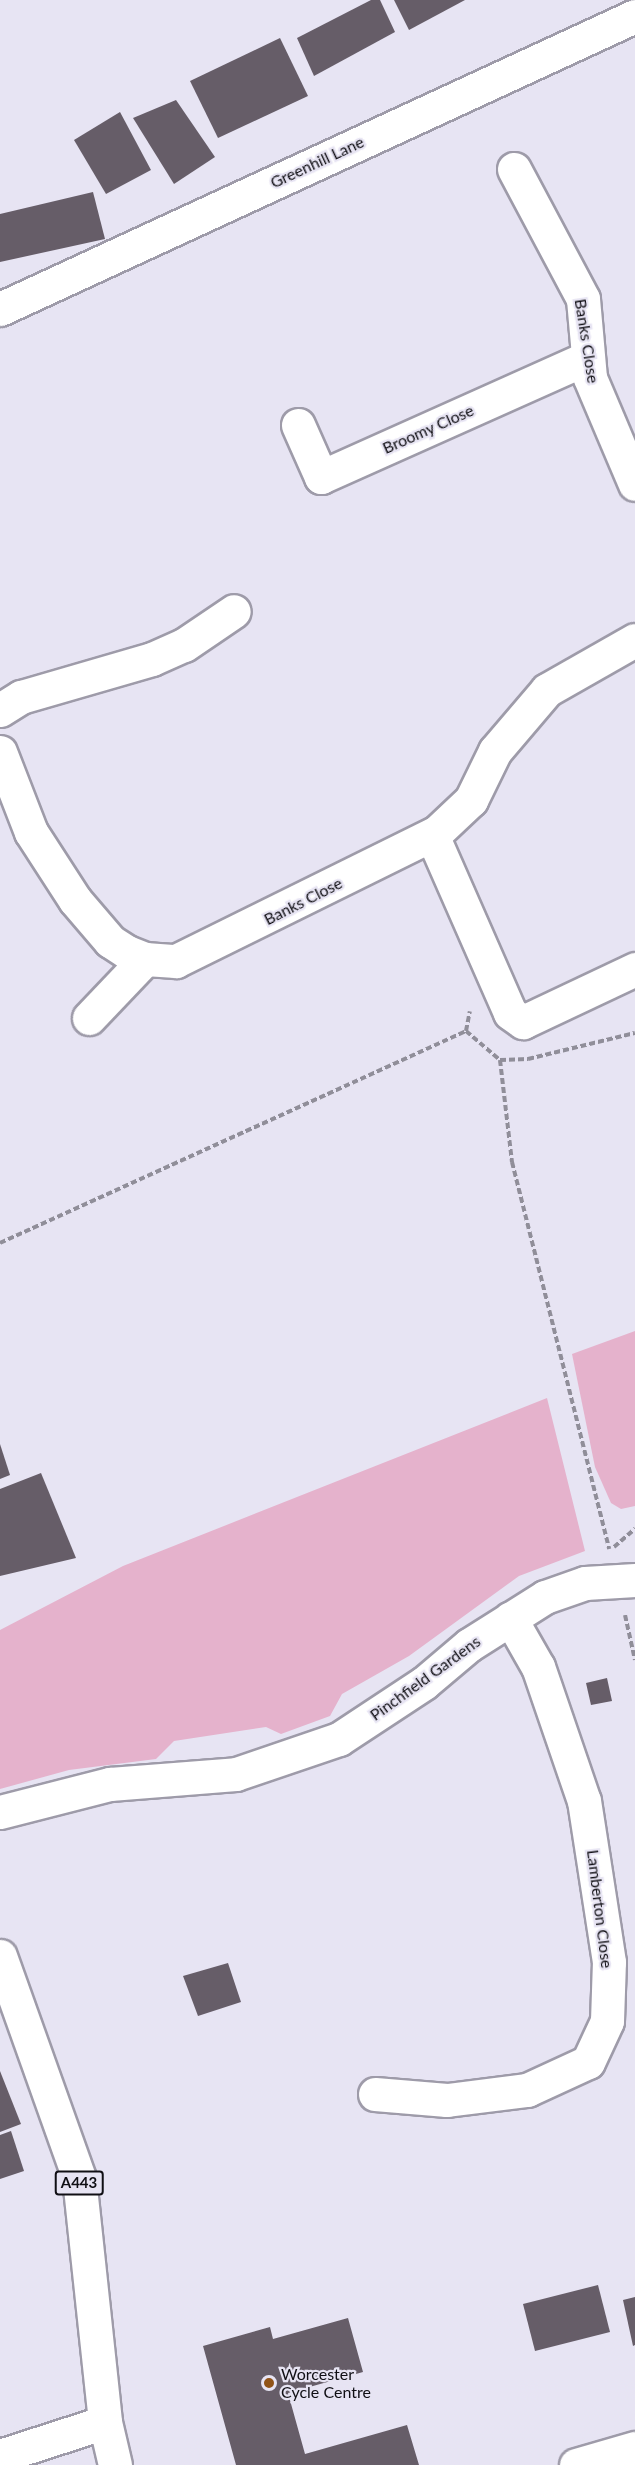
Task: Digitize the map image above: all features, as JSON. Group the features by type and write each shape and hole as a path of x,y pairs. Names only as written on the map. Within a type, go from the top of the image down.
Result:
{"street":[{"name":"Greenhill Lane","path":"0,309 635,16"},
{"name":"Banks Close","path":"514,169 583,299 590,378 628,450 635,484"},
{"name":"Broomy Close","path":"298,425 321,477 587,358"},
{"path":"0,710 21,697 152,659 184,645 234,611"},
{"name":"Banks Close","path":"0,752 31,832 75,900 110,941 145,959 192,957 432,835 471,800 495,751 547,690 635,640"},
{"path":"432,835 510,1012 523,1022 635,969"},
{"path":"89,1018 145,959"},
{"name":"Pinchfield Gardens","path":"0,1812 110,1784 236,1774 339,1739 510,1618 545,1597 585,1583 626,1579"},
{"name":"Lamberton Close","path":"375,2094 447,2100 527,2090 588,2062 607,2021 609,1962 584,1801 538,1667 510,1618"},
{"name":"A443","path":"0,1956 79,2178 105,2422 115,2465"},
{"path":"0,2456 105,2422"},
{"path":"576,2465 635,2448"}],"path":[{"path":"0,1243 466,1031 500,1060 528,1059 635,1033"},
{"path":"500,1060 512,1162 610,1552 635,1529"},
{"path":"626,1579 635,1660"}],"shaded area":[{"path":"635,1331 635,1506 621,1509 611,1503 595,1467 572,1354"},
{"path":"547,1398 585,1551 519,1576 409,1656 342,1694 330,1716 281,1734 266,1727 174,1741 156,1759 69,1770 0,1789 0,1630 123,1566"}],"building":[{"path":"371,0 380,0 395,32 314,76 297,38"},
{"path":"394,0 465,0 409,30"},
{"path":"280,38 308,96 218,138 190,81"},
{"path":"176,100 215,157 174,184 133,118"},
{"path":"120,112 151,170 106,194 74,140"},
{"path":"93,192 105,239 0,262 0,214"},
{"path":"0,1444 10,1475 0,1479"},
{"path":"41,1473 76,1558 0,1576 0,1489"},
{"path":"607,1678 612,1701 591,1705 586,1683"},
{"path":"228,1963 241,2002 198,2016 183,1976"},
{"path":"0,2071 21,2124 0,2132"},
{"path":"11,2131 24,2171 0,2179 0,2135"},
{"path":"598,2285 610,2332 535,2351 523,2304"},
{"path":"635,2297 635,2345 633,2346 623,2300"},
{"name":"Worcester Cycle Centre","path":"348,2318 363,2372 288,2393 305,2454 407,2425 419,2465 236,2465 203,2346 270,2327 273,2339"}],"place":[{"name":"Worcester Cycle Centre","path":"269,2383"}]}
